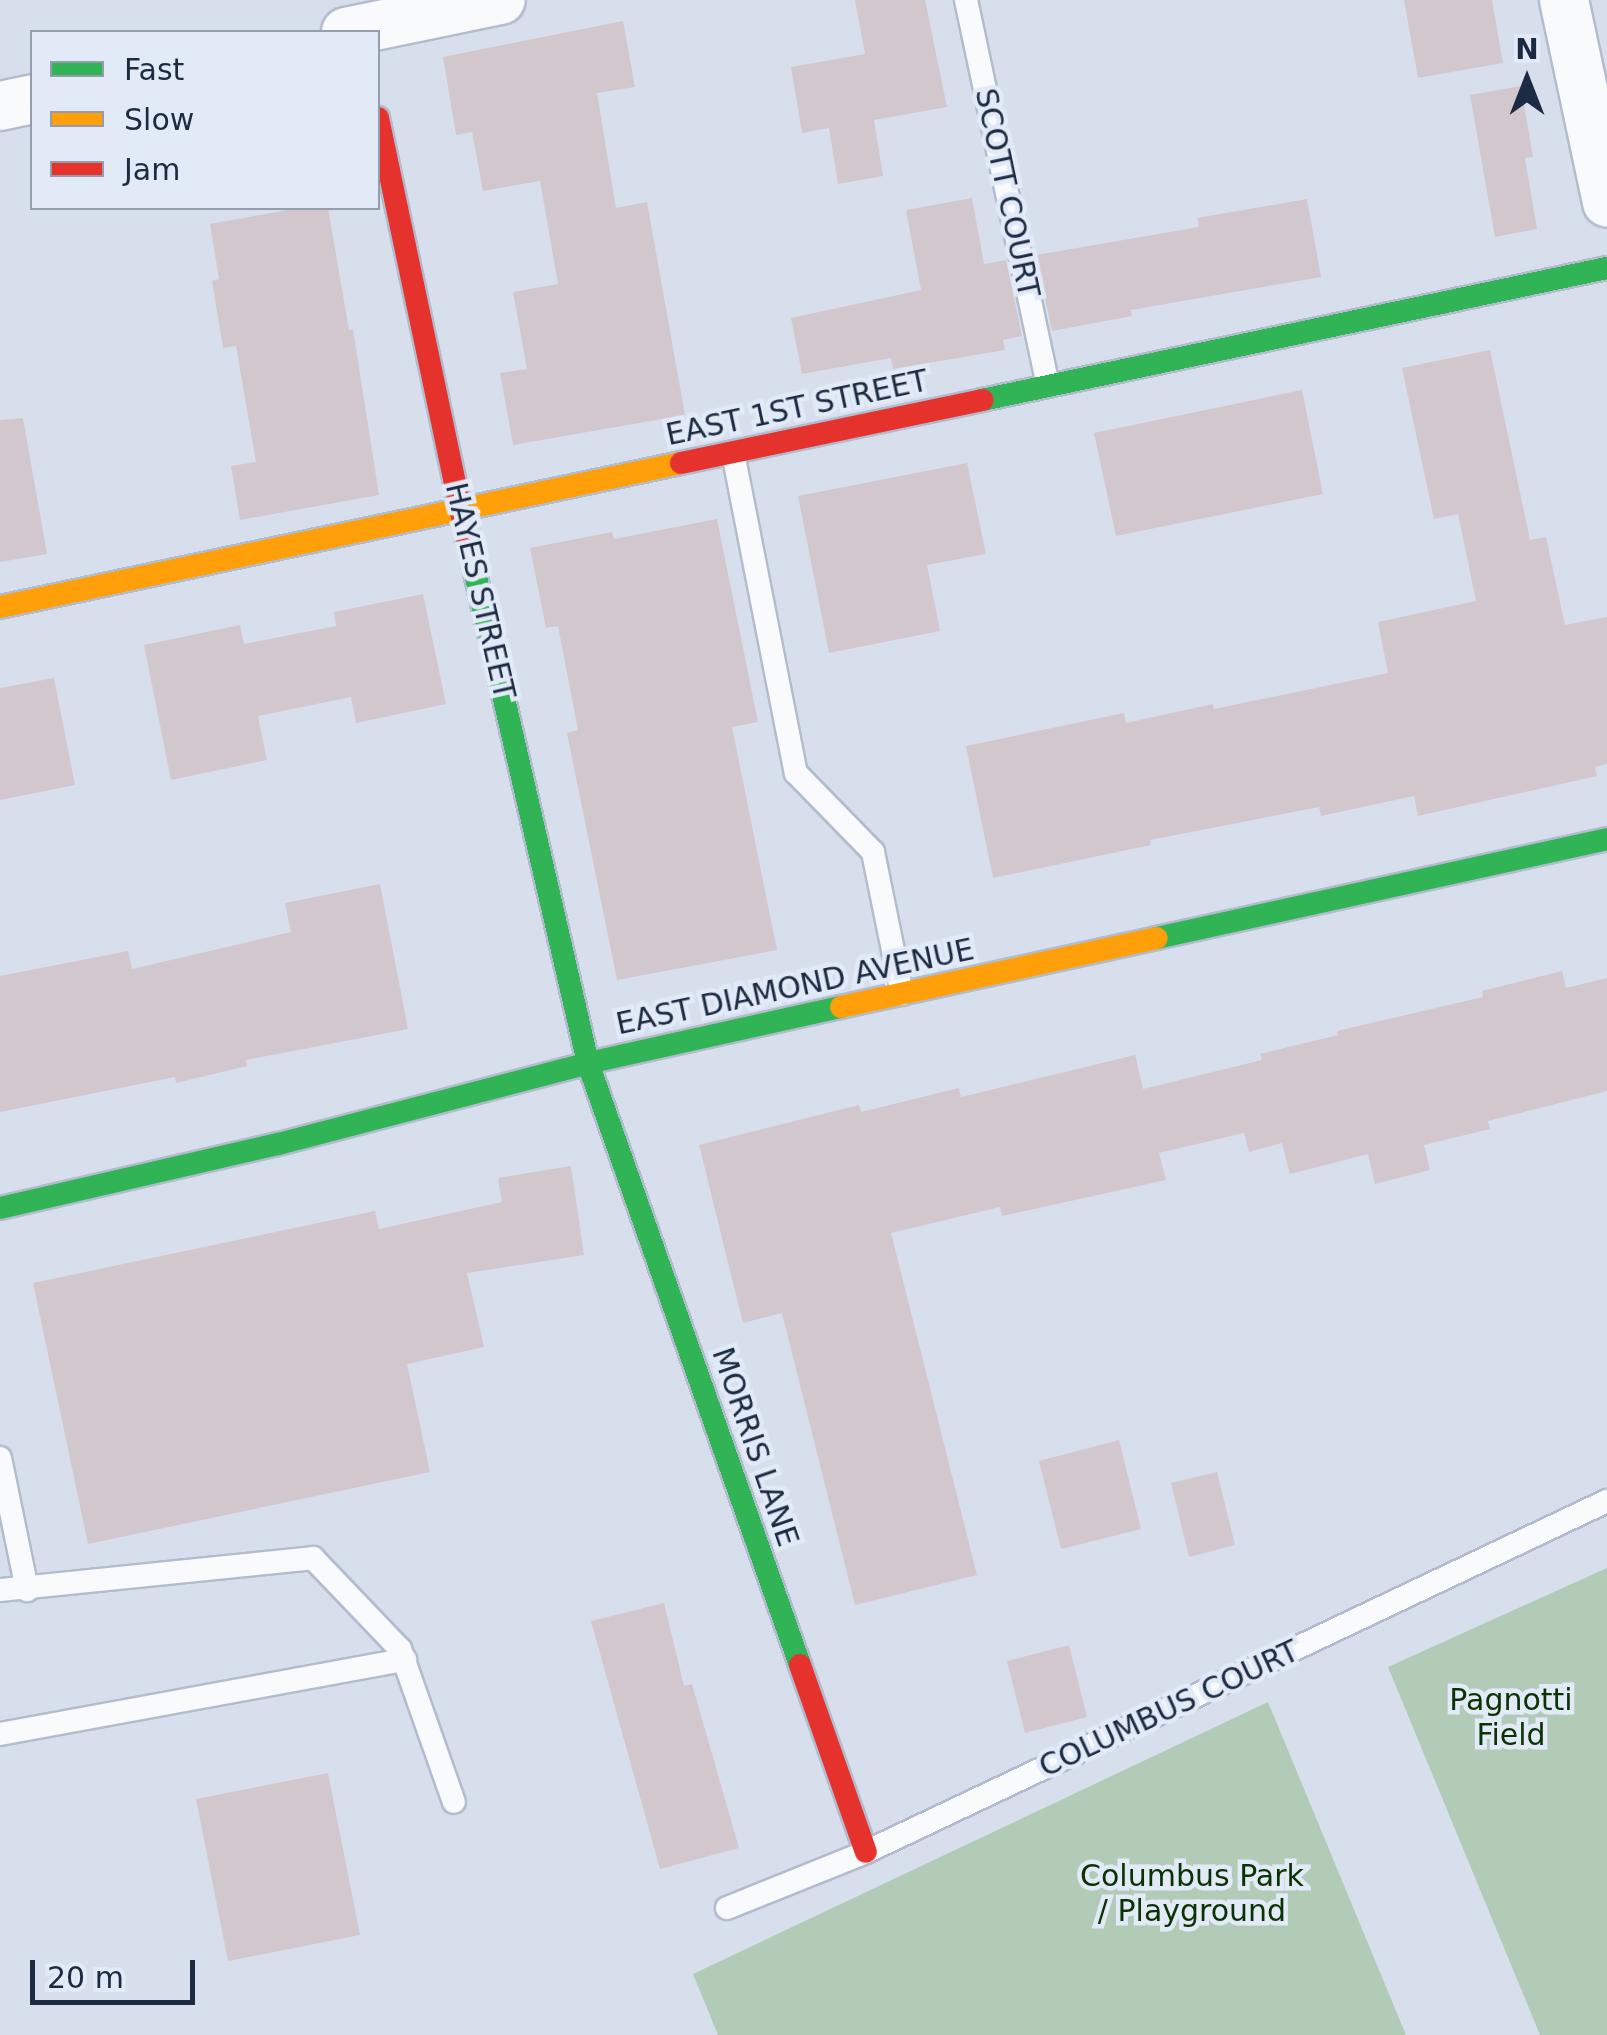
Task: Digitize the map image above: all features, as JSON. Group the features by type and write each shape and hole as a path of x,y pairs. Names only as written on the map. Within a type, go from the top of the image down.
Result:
{"street":[{"path":"354,24 501,0"},
{"path":"1564,0 1607,202"},
{"path":"0,106 30,99"},
{"name":"HAYES STREET","path":"380,128 460,510 588,1063"},
{"name":"EAST 1ST STREET","path":"0,607 1607,268"},
{"name":"EAST DIAMOND AVENUE","path":"0,1208 278,1144 588,1063 1607,840"},
{"name":"MORRIS LANE","path":"588,1063 866,1852"}],"lane":[{"name":"SCOTT COURT","path":"966,0 1048,386"},
{"path":"734,452 796,773 873,852 902,995"},
{"path":"0,1458 27,1590"},
{"name":"COLUMBUS COURT","path":"726,1908 866,1852 1607,1501"},
{"path":"0,1590 314,1558 400,1649 454,1802"},
{"path":"0,1734 405,1660"}],"green space":[{"name":"Pagnotti Field","path":"1607,1568 1607,2035 1540,2035 1388,1667"},
{"name":"Columbus Park / Playground","path":"1268,1702 1406,2035 718,2035 693,1974"}],"building":[{"path":"855,0 925,0 947,107 874,120 883,176 838,184 829,128 802,133 791,67 865,54"},
{"path":"1404,0 1492,0 1503,63 1418,78"},
{"path":"623,21 635,87 597,93 616,208 647,202 685,415 513,445 500,373 527,369 513,292 558,284 540,181 483,191 472,132 456,135 443,57"},
{"path":"1521,86 1533,157 1525,158 1537,229 1495,237 1470,95"},
{"path":"972,198 984,264 1006,260 1022,336 1003,340 1005,350 893,369 891,358 802,374 791,318 921,290 906,210"},
{"path":"1307,199 1321,277 1131,310 1132,316 1052,331 1036,255 1199,227 1197,218"},
{"path":"288,210 328,210 349,330 353,329 379,495 240,520 231,466 256,462 236,346 223,348 212,281 219,279 210,224"},
{"path":"1490,350 1530,540 1546,537 1565,625 1607,617 1607,764 1595,767 1597,776 1418,816 1414,796 1321,816 1319,807 1150,840 1151,845 993,878 966,746 1124,713 1126,723 1213,704 1214,709 1388,673 1378,622 1476,601 1458,514 1434,519 1402,368"},
{"path":"1302,390 1323,494 1116,536 1094,433"},
{"path":"23,418 47,554 0,562 0,420"},
{"path":"967,463 986,554 927,565 940,631 829,653 798,496"},
{"path":"717,519 758,722 732,727 777,950 617,980 567,733 578,730 558,626 546,628 530,548 612,532 614,539"},
{"path":"423,594 446,704 356,723 351,697 258,716 267,760 171,780 144,645 240,625 244,644 336,626 334,612"},
{"path":"54,678 75,785 0,800 0,688"},
{"path":"380,884 408,1029 246,1060 247,1066 176,1083 175,1077 0,1112 0,976 128,951 132,969 291,932 285,903"},
{"path":"1562,971 1566,988 1607,978 1607,1091 1488,1121 1490,1129 1424,1145 1430,1170 1375,1184 1368,1154 1290,1174 1282,1143 1249,1152 1244,1133 1159,1153 1166,1180 1002,1216 1000,1207 891,1233 977,1575 855,1605 782,1313 743,1323 699,1145 859,1105 861,1112 959,1088 961,1097 1135,1055 1143,1089 1262,1060 1260,1054 1338,1035 1337,1031 1483,997 1482,991"},
{"path":"571,1166 584,1255 467,1273 484,1347 407,1364 430,1472 88,1544 33,1283 375,1211 379,1229 502,1202 498,1178"},
{"path":"1119,1440 1141,1529 1061,1549 1039,1461"},
{"path":"1217,1472 1235,1545 1189,1557 1171,1483"},
{"path":"664,1603 684,1686 692,1684 739,1848 660,1869 591,1621"},
{"path":"1069,1645 1087,1717 1025,1733 1007,1661"},
{"path":"328,1773 360,1935 228,1961 196,1799"}],"traffic: fast":[{"path":"982,400 1607,268"},
{"path":"466,534 588,1063 800,1665"},
{"path":"1157,938 1607,839"},
{"path":"0,1208 278,1144 588,1063 841,1007"}],"traffic: slow":[{"path":"0,607 681,463"},
{"path":"841,1007 1157,938"}],"traffic: jam":[{"path":"380,127 466,534"},
{"path":"681,463 982,400"},
{"path":"800,1665 866,1852"}]}
